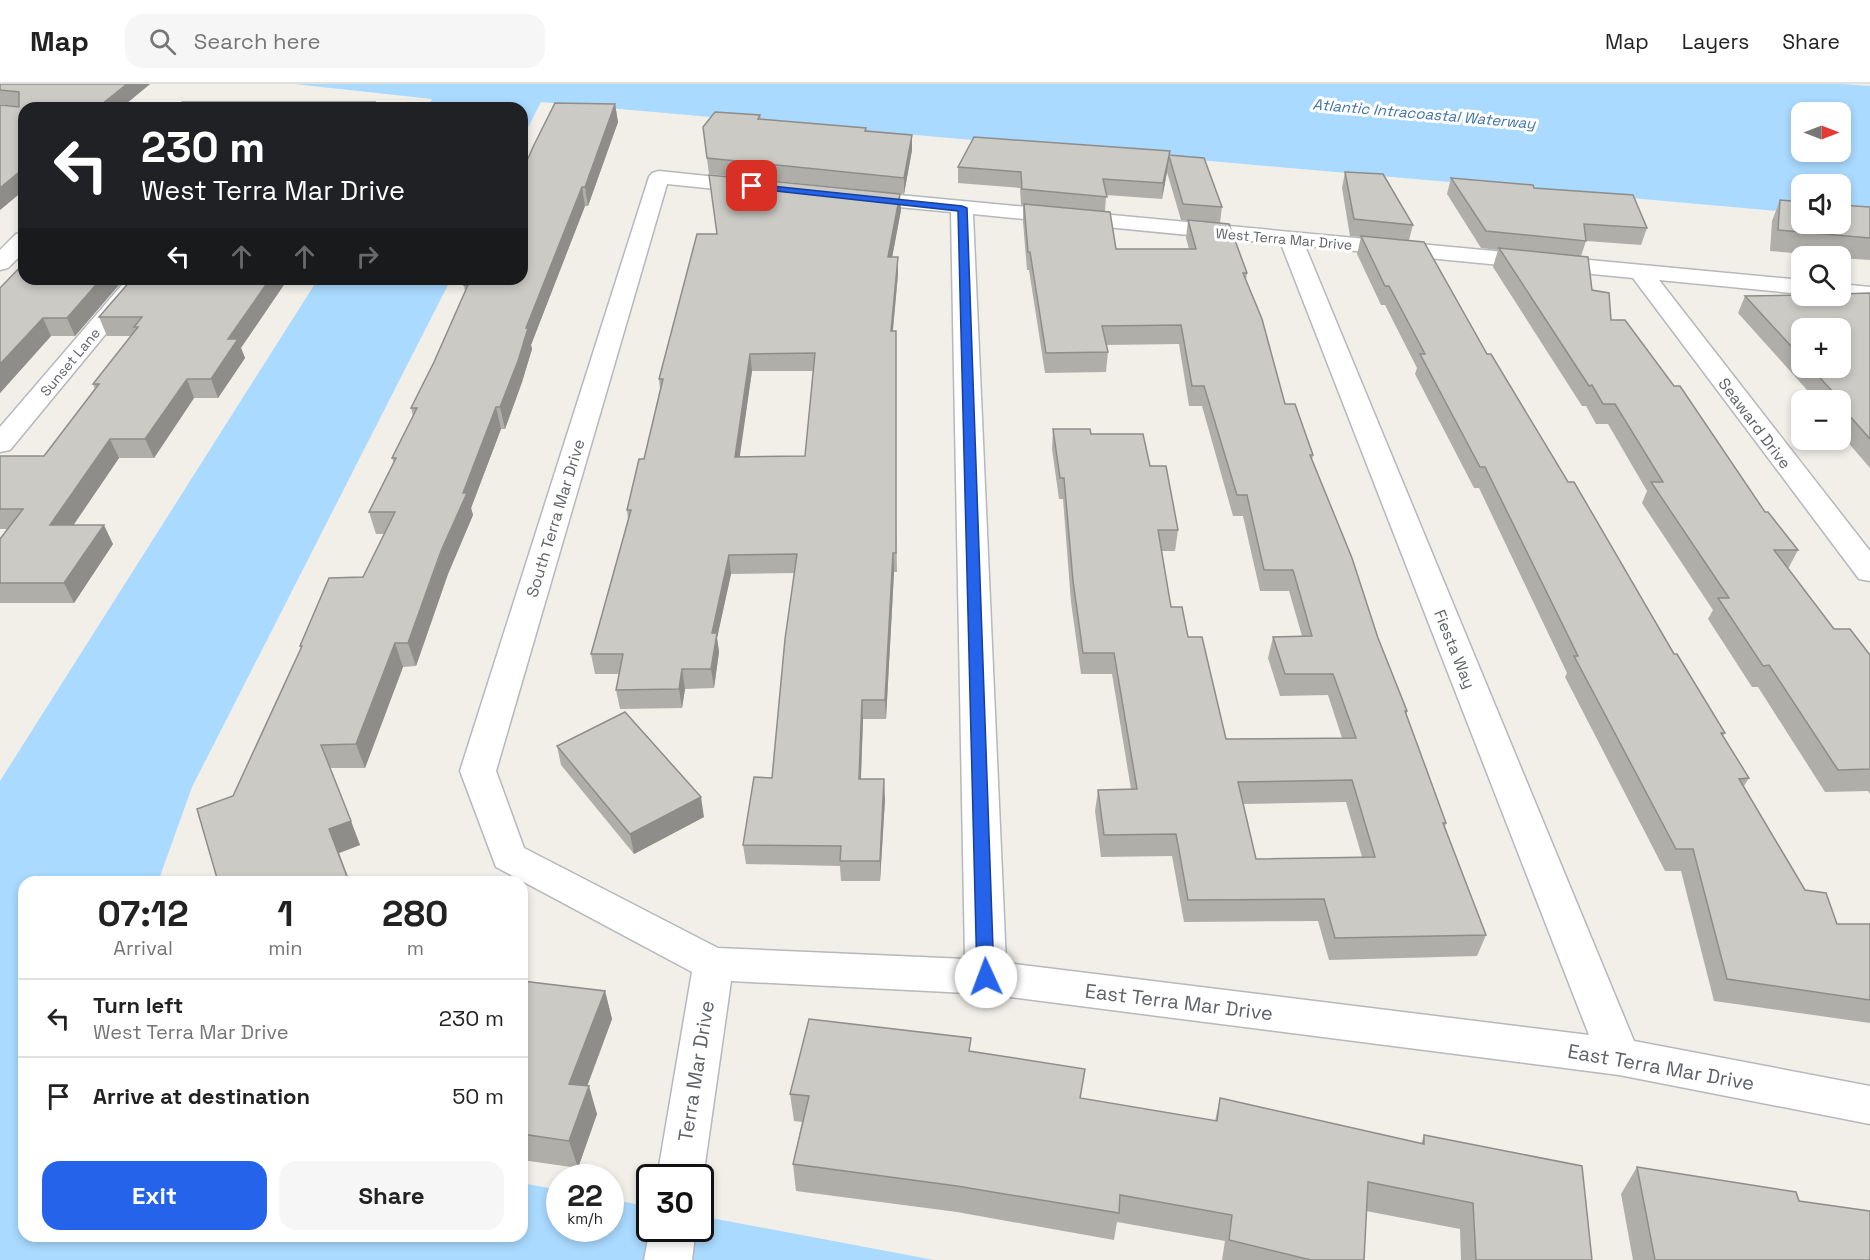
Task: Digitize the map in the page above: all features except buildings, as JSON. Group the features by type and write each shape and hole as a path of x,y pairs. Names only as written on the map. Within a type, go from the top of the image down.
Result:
{"street":[{"name":"South Terra Mar Drive","path":"509,857 478,771 659,177 776,189"},
{"name":"West Terra Mar Drive","path":"834,195 1791,286"},
{"path":"962,208 986,977"},
{"name":"Fiesta Way","path":"1291,240 1619,1057"},
{"path":"0,263 18,245"},
{"name":"Seaward Drive","path":"1641,273 1870,572"},
{"name":"Sunset Lane","path":"0,444 135,285"},
{"path":"1851,292 1870,294"},
{"name":"East Terra Mar Drive","path":"509,857 713,964 986,977 1619,1057 1870,1105"},
{"name":"Terra Mar Drive","path":"682,1164 713,964"},
{"path":"668,1260 671,1242"}],"water":[{"name":"Atlantic Intracoastal Waterway","path":"294,84 1841,84 1870,86 1870,219 1851,217 1851,174 1791,174 1791,212 541,102 528,127 528,102 430,102 432,99"},
{"path":"314,285 448,285 192,787 160,876 18,876 18,1242 528,1242 528,1184 546,1188 546,1242 624,1242 624,1202 636,1204 636,1242 714,1242 714,1218 934,1260 0,1260 0,781"}],"route":[{"path":"752,186 962,208 986,977"}]}
